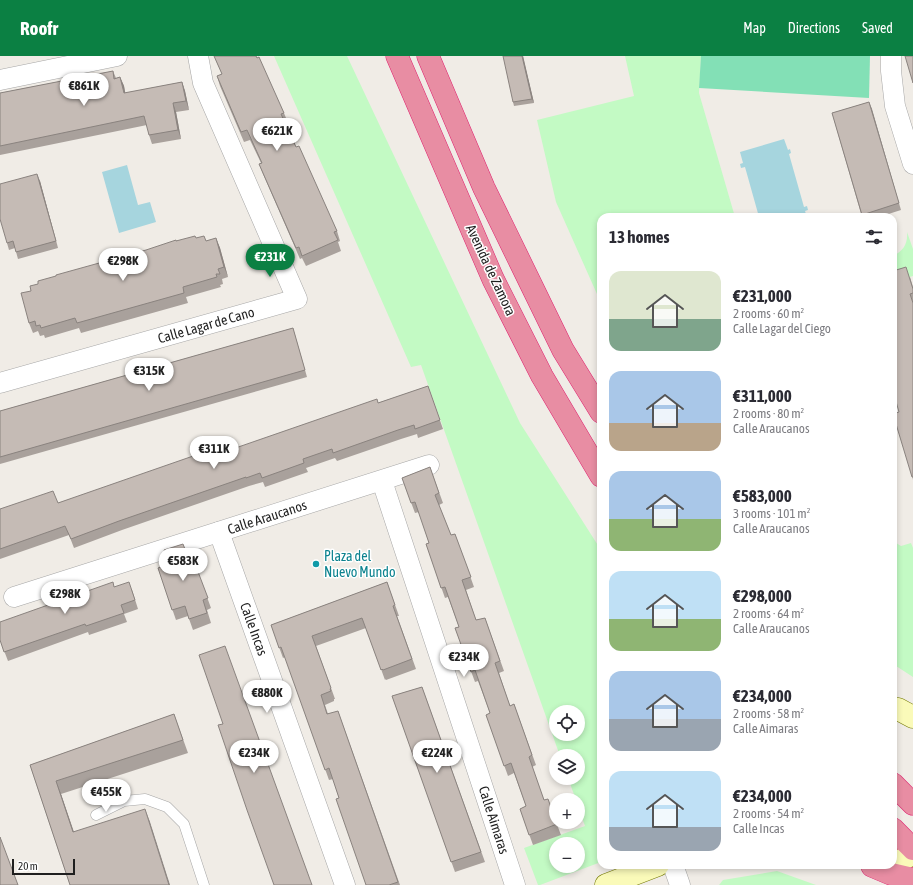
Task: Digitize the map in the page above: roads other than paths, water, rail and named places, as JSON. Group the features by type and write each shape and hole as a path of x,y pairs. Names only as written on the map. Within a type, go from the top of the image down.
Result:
{"highway":[{"name":"Avenida de Zamora","path":"397,56 494,279 542,376 597,469"},
{"name":"Avenida de Zamora","path":"428,56 484,188 562,350 597,406"},
{"path":"897,788 913,804"},
{"path":"897,833 913,849"},
{"path":"880,869 891,874 913,879"}],"main road":[{"path":"897,709 913,717"},
{"path":"897,862 913,854"},
{"path":"606,885 648,869"}],"street":[{"path":"0,80 117,56"},
{"name":"Calle Lagar de Cano","path":"2,378 297,299 203,83 198,56"},
{"path":"890,56 895,106 913,164"},
{"name":"Calle Araucanos","path":"14,597 429,465"},
{"name":"Calle Aimaras","path":"382,481 515,885"},
{"name":"Calle Incas","path":"219,532 345,885"},
{"path":"674,869 680,885"}],"lane":[{"path":"96,815 124,801 145,799 167,807 184,824 204,885"}],"water":[{"path":"784,139 788,150 790,149 791,153 789,154 804,207 807,206 808,210 805,211 806,213 758,213 745,167 741,168 740,164 743,163 740,152"},
{"path":"127,165 138,205 150,202 156,222 119,233 102,172"}],"place":[{"name":"Plaza del Nuevo Mundo","path":"316,564"}]}
